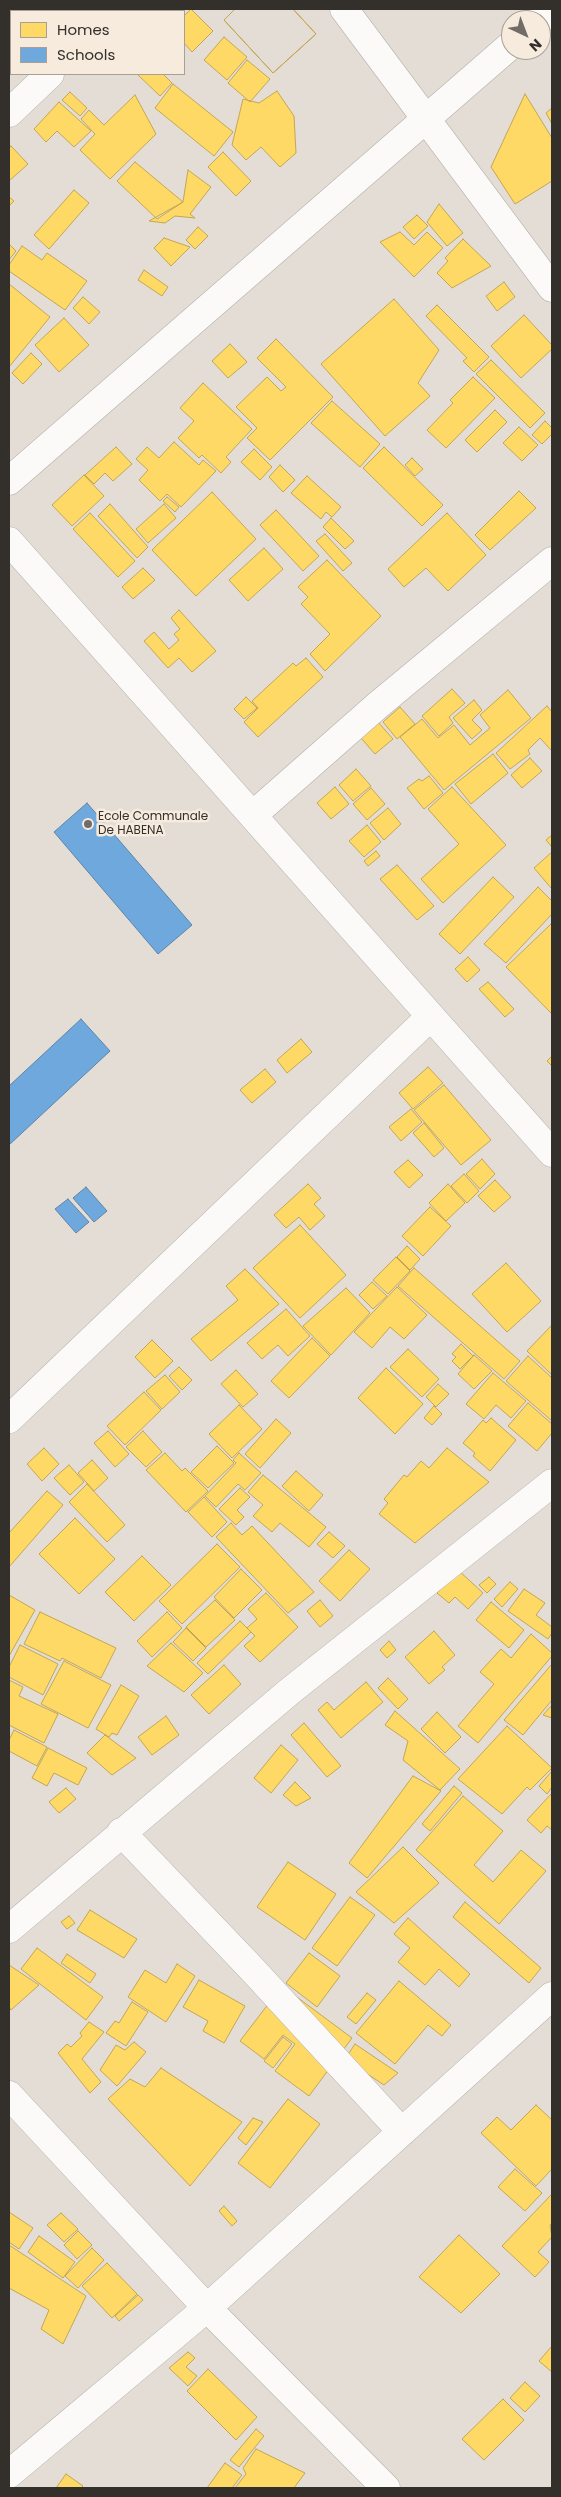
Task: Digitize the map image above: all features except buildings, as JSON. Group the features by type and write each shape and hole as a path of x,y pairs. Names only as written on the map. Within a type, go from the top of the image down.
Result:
{"street":[{"path":"344,9 552,288"},
{"path":"9,481 425,117 501,53"},
{"path":"9,113 49,75"},
{"path":"9,541 552,1153"},
{"path":"253,814 378,705 552,561"},
{"path":"9,1419 430,1017"},
{"path":"9,1928 290,1691 552,1484"},
{"path":"121,1832 251,1968 402,2132"},
{"path":"9,2474 208,2308 552,1996"},
{"path":"9,2095 208,2308 386,2488"}],"place":[{"name":"Ecole Communale De HABENA","path":"88,824"}]}
